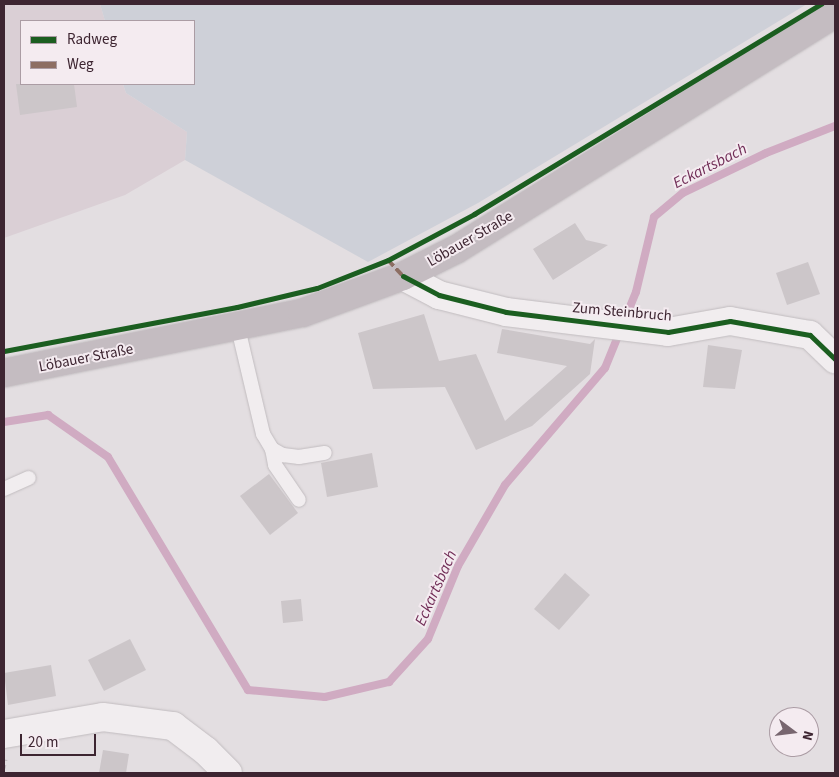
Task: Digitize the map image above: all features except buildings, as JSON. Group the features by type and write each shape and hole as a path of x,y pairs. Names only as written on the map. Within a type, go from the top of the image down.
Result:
{"main road":[{"name":"Löbauer Straße","path":"4,373 238,328 302,313 403,276 464,244 835,14"}],"street":[{"name":"Zum Steinbruch","path":"403,276 439,295 466,303 599,324 668,332 730,321 810,336 835,359"},
{"path":"4,734 103,716 173,726 206,751 228,773"}],"lane":[{"path":"238,328 263,434 272,449 275,465 299,500"},
{"path":"272,449 283,455 299,457 324,453"},
{"path":"4,489 29,478"}],"shaded area":[{"path":"4,4 100,4 105,20 20,20 20,85 123,85 126,93 187,132 185,160 125,195 4,238"},
{"path":"100,4 807,4 478,203 368,262 185,160 187,132 126,93 123,85 195,85 195,20 105,20"}],"waterway":[{"name":"Eckartsbach","path":"4,422 48,415 108,457 248,690 325,697 389,682 428,639 458,566 505,485 605,368 636,292 654,217 683,193 766,153 835,126"}],"marked path":[{"path":"388,260 403,276"}],"cycle path":[{"path":"4,351 237,307 317,288 388,260 474,214 821,4"},
{"path":"403,276 439,295 506,312 668,332 730,321 810,335 835,359"}]}
